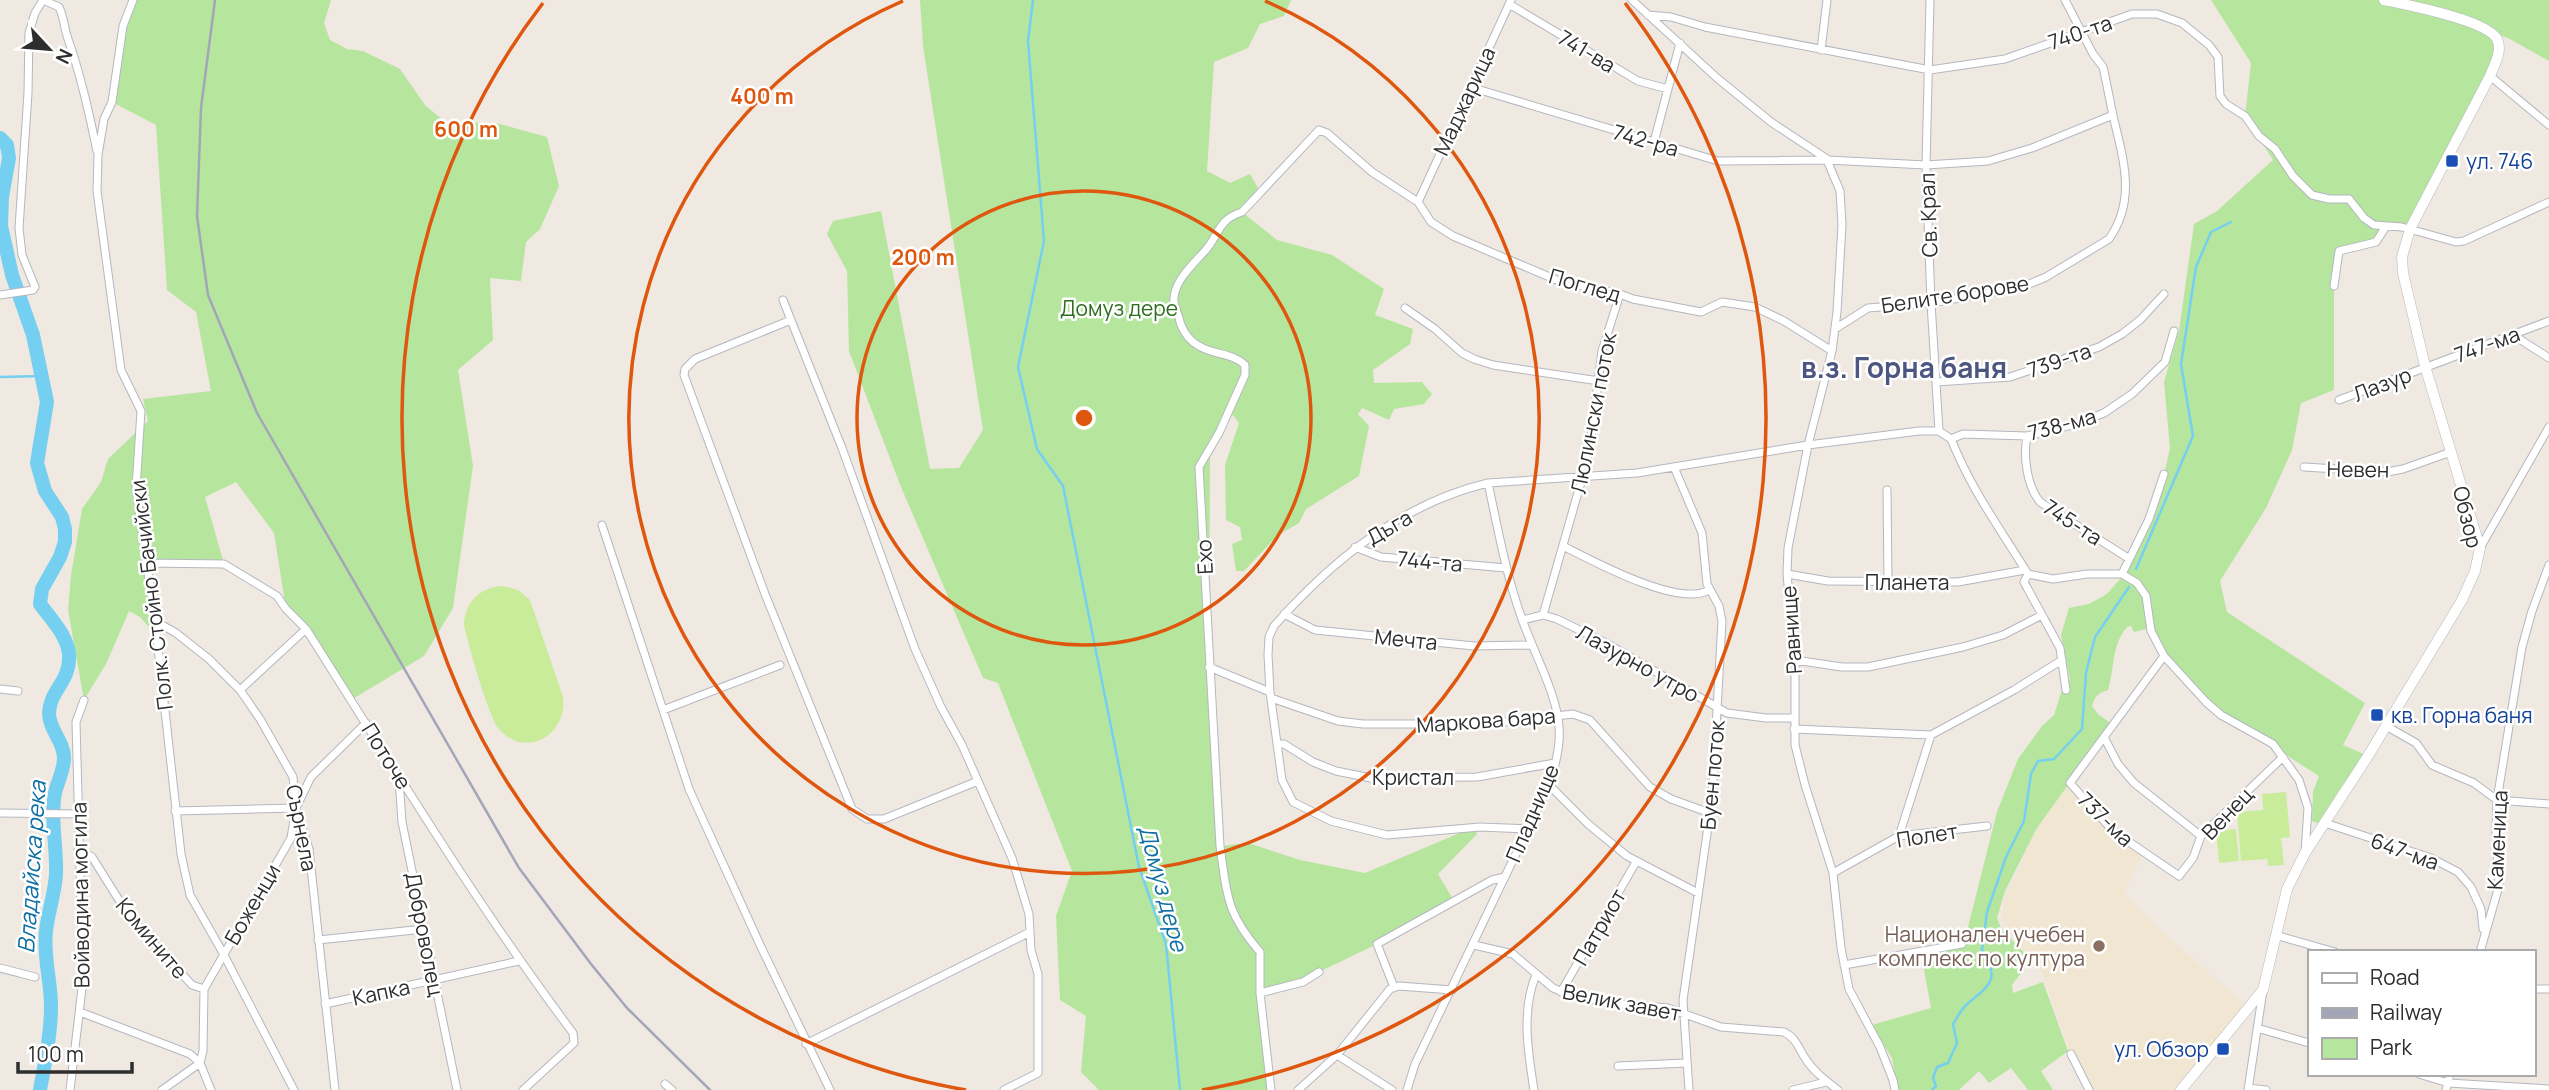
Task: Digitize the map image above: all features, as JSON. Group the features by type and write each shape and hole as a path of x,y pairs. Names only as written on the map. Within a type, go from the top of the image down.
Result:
{"street":[{"path":"3,295 33,290 35,287 22,255 19,228 29,93 29,33 35,13 43,0 59,7 62,14 78,65 98,155"},
{"name":"Полк. Стойно Бачийски","path":"133,0 123,26 112,102 104,120 98,155 97,191 121,370 141,411 136,488 155,621 181,854 190,895 294,1090"},
{"path":"1632,0 1771,122 1827,160"},
{"path":"1821,50 1828,0"},
{"name":"Св. Крал","path":"1930,0 1926,165 1930,303 1939,430"},
{"name":"Белите борове","path":"1834,329 1868,308 1930,303 2022,286 2046,277 2109,239 2123,212 2126,169 2103,66 2093,54 2065,0"},
{"name":"Обзор","path":"2248,1089 2263,990 2287,890 2305,853 2462,600 2475,571 2480,548 2425,366 2403,273 2402,257 2410,229 2490,76 2498,56 2498,42 2492,32 2424,4 2384,0"},
{"name":"Маджарица","path":"1418,202 1510,2"},
{"name":"741-ва","path":"1510,2 1629,76 1668,89"},
{"name":"740-та","path":"1648,15 1671,17 1705,27 1930,70 2005,59 2132,14 2157,14 2182,23 2209,45 2218,57 2220,96 2226,104 2245,116 2259,136 2275,149 2293,176 2312,195 2329,199 2349,199 2370,223 2385,228"},
{"path":"1654,142 1680,43"},
{"path":"2490,76 2549,124"},
{"name":"742-ра","path":"1470,87 1718,161 1827,160 1926,165 1988,161 2032,148 2113,115"},
{"name":"Ехо","path":"1271,1090 1260,993 1260,952 1240,929 1227,899 1220,846 1199,467 1219,433 1245,375 1245,365 1238,359 1203,349 1191,341 1181,327 1174,298 1187,269 1216,239 1220,224 1232,215 1242,212 1319,130 1327,133"},
{"name":"Поглед","path":"1327,133 1372,172 1418,202 1431,222 1453,236 1559,281 1620,293 1633,299 1701,312 1721,302 1736,302 1755,307 1784,321 1832,351"},
{"name":"Равнище","path":"1827,160 1840,191 1842,225 1838,312 1832,351 1808,445 1788,548 1787,574 1795,660 1795,745 1833,873 1849,989 1881,1047 1894,1080 1895,1090"},
{"path":"2334,286 2339,251 2376,242 2385,228 2410,229 2449,242 2463,241 2549,202"},
{"name":"Люлински поток","path":"1544,615 1590,446 1604,341 1620,293"},
{"name":"739-та","path":"1936,382 2010,377 2073,357 2122,334 2140,320 2164,294"},
{"path":"783,300 842,448 915,649 941,707 962,745 1012,858 1028,914 1031,950 1039,984 1038,1073 1004,1090"},
{"path":"1405,308 1435,329 1462,353 1474,359 1493,365 1599,381"},
{"path":"790,320 695,359 685,369 684,375 765,594 852,809 867,819 884,819 978,781"},
{"name":"747-ма","path":"2425,366 2549,320"},
{"name":"738-ма","path":"1951,439 1963,435 2027,436 2076,424 2104,413 2132,394 2165,362 2174,331"},
{"path":"2512,335 2549,358"},
{"name":"Лазур","path":"2339,400 2414,373 2425,366"},
{"path":"2480,548 2549,427"},
{"path":"1939,430 1951,439 1965,474 1981,503 2026,572 2024,582 2060,648 2066,690"},
{"name":"Дъга","path":"1529,829 1480,827 1387,835 1331,821 1300,807 1290,798 1282,779 1271,695 1269,637 1284,614 1355,547 1442,498 1488,483 1637,473 1808,445 1939,430"},
{"name":"745-та","path":"2027,436 2024,450 2033,493 2040,502 2129,558"},
{"name":"Невен","path":"2304,467 2387,472 2451,452"},
{"name":"Буен поток","path":"1674,467 1702,533 1705,576 1721,612 1718,709 1710,813 1683,1012 1689,1086"},
{"path":"2164,474 2149,519 2122,574 2137,583 2146,596 2151,631 2164,656 2221,715 2273,744 2299,780 2308,808 2305,853"},
{"name":"Пладнище","path":"1407,1090 1415,1064 1549,785 1555,763 1559,732 1557,716 1506,568 1488,483"},
{"path":"1887,490 1888,582"},
{"path":"602,525 689,789 806,1044 830,1090"},
{"path":"1563,546 1631,578 1669,591 1697,595 1709,590"},
{"name":"744-та","path":"1355,547 1381,557 1506,568"},
{"name":"Поточе","path":"147,563 224,564 278,596 306,629 399,778 519,961 573,1033 574,1043 523,1090"},
{"name":"Каменица","path":"2480,950 2499,886 2497,800 2522,647 2549,565"},
{"name":"Планета","path":"1787,574 1828,581 1958,582 2026,572 2053,579 2087,574 2122,574"},
{"name":"Мечта","path":"1284,614 1315,630 1474,646 1532,645"},
{"path":"1522,620 1544,615"},
{"name":"Лазурно утро","path":"1544,615 1606,643 1718,709 1745,716 1794,718"},
{"path":"1795,660 1842,667 1868,667 1963,647 2003,635 2042,615"},
{"name":"Сърнела","path":"155,621 176,633 209,659 240,690 293,777 296,808 309,849 335,1090"},
{"path":"240,690 306,629"},
{"path":"2164,656 2104,737 2118,764 2134,783 2201,836"},
{"path":"1794,729 1931,735 2014,690 2062,660"},
{"path":"663,710 780,666"},
{"name":"Маркова бара","path":"1209,667 1338,721 1363,724 1488,724 1573,714 1590,720 1650,787 1671,799 1710,813"},
{"path":"0,689 18,691"},
{"name":"Войводина могила","path":"70,1090 83,980 75,814 76,722 84,701"},
{"name":"Боженци","path":"200,1063 204,1051 204,989 291,838 296,808 310,777 366,723"},
{"path":"2386,726 2416,743 2432,765 2474,783 2497,800 2549,804"},
{"path":"1899,836 1931,735"},
{"name":"737-ма","path":"2104,737 2070,783 2113,831 2179,876"},
{"name":"Кристал","path":"1278,744 1284,744 1336,771 1371,778 1477,777 1555,763"},
{"name":"Венец","path":"2179,876 2193,858 2201,836 2283,757"},
{"name":"Доброволец","path":"399,778 402,822 457,1090"},
{"path":"1549,785 1588,824 1636,862 1698,893"},
{"path":"176,811 296,808"},
{"path":"0,813 75,814"},
{"name":"647-ма","path":"2325,824 2431,858 2458,872 2471,887 2476,898 2484,935"},
{"name":"Полет","path":"1833,873 1899,836 1987,826"},
{"name":"Комините","path":"78,850 92,857 129,916 192,985 204,989"},
{"name":"Патриот","path":"1561,992 1636,862"},
{"path":"1394,987 1377,944 1492,880 1505,877"},
{"path":"318,940 424,929"},
{"path":"806,1044 1030,932"},
{"path":"2275,935 2328,950"},
{"path":"1844,965 1962,944"},
{"name":"Велик завет","path":"1474,945 1513,954 1536,975 1561,992 1600,1002 1656,1005 1721,1027 1784,1032 1793,1036 1806,1060 1826,1082 1838,1090"},
{"name":"Капка","path":"325,1004 519,961"},
{"path":"0,968 35,978"},
{"path":"1260,993 1303,982 1319,972"},
{"path":"1534,1090 1526,1021 1530,988 1536,975"},
{"path":"1298,1090 1338,1055 1386,992 1394,987 1451,990"},
{"path":"2181,1090 2263,990"},
{"path":"80,1012 190,1054 200,1063 211,1090"},
{"path":"2258,1028 2308,1042"},
{"path":"2071,1054 2090,1090"},
{"path":"1338,1055 1392,1090"},
{"path":"162,1090 200,1063"},
{"path":"1618,1066 1687,1063"},
{"path":"2426,1076 2448,1082 2549,1088"},
{"path":"1793,1090 1826,1082"},
{"path":"1689,1086 1695,1090"},
{"path":"2248,1089 2266,1090"}],"shaded area":[{"name":"Национален учебен комплекс по култура","path":"2070,783 2113,831 2144,853 2124,891 2144,915 2246,1006 2177,1090 2090,1090 2071,1054 2041,970 2005,929 2001,918 2005,897 2037,829"}],"green space":[{"path":"133,0 331,0 324,23 330,40 347,49 363,51 400,69 425,105 445,122 496,123 547,137 559,186 540,229 526,242 521,281 490,278 493,340 458,370 473,466 453,608 424,656 351,700 306,629 286,609 274,533 236,482 205,497 224,564 147,564 157,636 140,617 129,611 106,664 84,700 68,610 82,509 101,482 108,459 148,421 143,399 211,391 196,312 167,290 156,125 112,102 123,26"},
{"name":"Домуз дере","path":"920,0 1291,0 1284,16 1260,24 1248,48 1214,62 1207,171 1230,183 1250,174 1258,188 1242,212 1277,240 1332,255 1384,289 1375,315 1413,329 1410,344 1373,370 1374,383 1422,382 1432,394 1424,404 1394,409 1389,420 1362,408 1358,414 1369,426 1359,476 1306,509 1299,523 1278,535 1244,571 1236,571 1232,544 1242,540 1240,527 1226,520 1225,465 1239,423 1233,415 1215,430 1210,455 1209,667 1221,846 1248,843 1300,860 1365,873 1474,827 1477,834 1438,874 1454,901 1303,982 1260,993 1271,1090 1099,1090 1081,1072 1086,1016 1060,1000 1056,916 1072,871 998,683 983,678 901,487 849,351 847,271 827,234 833,221 881,211 930,469 959,468 983,430 923,46"},
{"path":"2211,0 2549,0 2549,61 2508,38 2493,33 2498,42 2498,56 2410,229 2386,228 2376,242 2339,251 2334,286 2334,390 2301,403 2292,450 2266,508 2220,581 2227,612 2365,703 2343,745 2368,756 2341,787 2318,823 2312,821 2313,792 2319,776 2286,755 2276,741 2217,711 2164,656 2151,628 2134,632 2131,626 2127,627 2118,642 2108,690 2097,695 2092,706 2112,724 2037,828 2005,891 1997,918 2001,928 2031,960 2012,985 2013,993 2043,982 2068,1051 2041,1071 2053,1090 2028,1090 2011,1068 1989,1083 1979,1071 1959,1090 1898,1090 1892,1058 1872,1025 1931,1008 1921,954 1963,947 1997,812 2018,759 2042,726 2054,715 2062,690 2070,680 2061,635 2069,608 2089,604 2107,594 2121,578 2138,589 2147,606 2139,587 2122,574 2149,519 2163,480 2170,448 2164,382 2179,331 2194,224 2217,211 2273,160 2245,116 2251,63"},
{"path":"503,586 518,590 530,600 563,697 559,722 552,732 532,742 510,738 499,729 479,680 464,625 467,609 475,597 487,589"},
{"path":"2286,792 2290,837 2281,838 2284,865 2268,866 2267,859 2241,861 2237,812 2263,810 2262,794"},
{"path":"2236,829 2239,861 2219,863 2216,831"}],"waterway":[{"name":"Домуз дере","path":"1033,0 1028,41 1044,241 1018,367 1037,449 1063,486 1139,867 1166,944 1180,1090"},
{"name":"Владайска река","path":"0,138 7,145 9,158 2,197 1,226 12,275 33,335 47,402 37,463 45,491 62,517 65,529 65,542 60,557 42,589 40,604 62,634 69,654 67,672 53,698 49,713 64,758 53,808 56,874 45,940 51,1016 40,1090"},
{"path":"2136,569 2193,436 2181,364 2196,267 2211,232 2231,222"},
{"path":"0,377 43,376"},
{"path":"1932,1090 1936,1086 1933,1078 1937,1067 1948,1063 1957,1043 1953,1024 1964,1007 1986,987 1992,976 1982,950 1987,912 2006,857 2024,821 2031,774 2038,761 2054,759 2082,729 2086,673 2095,637 2129,587"}],"railway":[{"path":"215,0 201,108 197,216 208,295 257,413 519,868 627,1008 710,1090"}],"place":[{"name":"ул. 746","path":"2452,161"},
{"name":"кв. Горна баня","path":"2377,715"},
{"name":"Национален учебен комплекс по култура","path":"2099,946"},
{"name":"ул. Обзор","path":"2223,1049"}],"district":[{"name":"в.з. Горна баня","path":"1904,367"}]}
